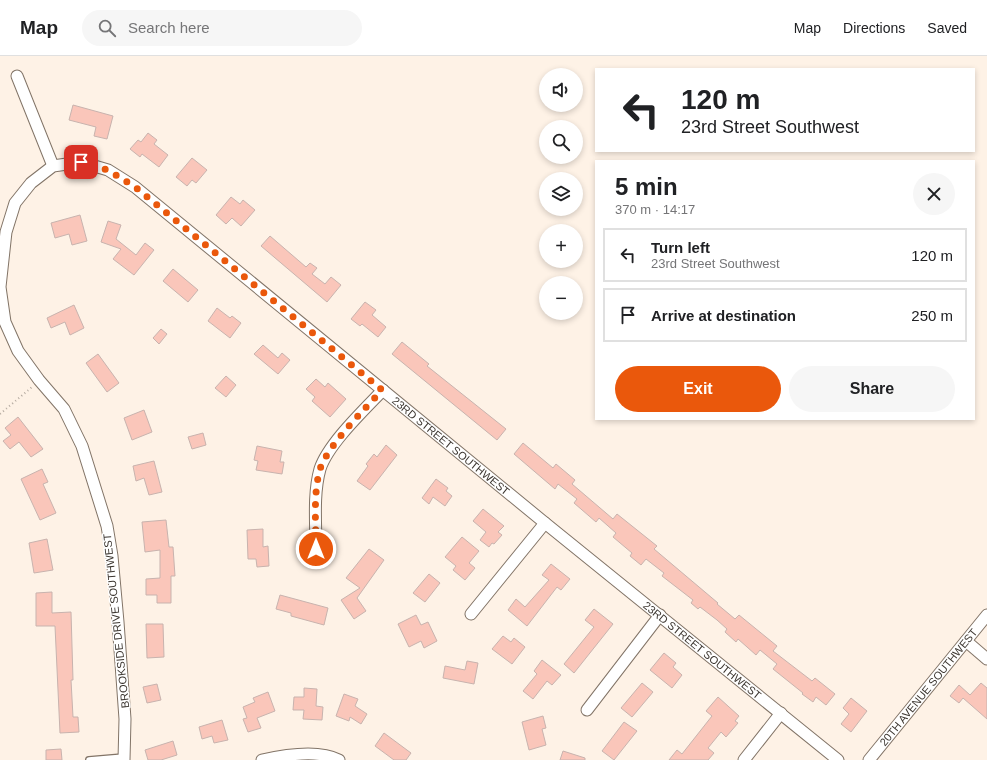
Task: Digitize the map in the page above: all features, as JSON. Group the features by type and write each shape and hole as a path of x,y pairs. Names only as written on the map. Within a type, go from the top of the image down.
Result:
{"street":[{"path":"17,76 53,166"},
{"name":"23RD STREET SOUTHWEST","path":"53,166 81,162 108,170 135,187 545,523 838,760"},
{"name":"BROOKSIDE DRIVE SOUTHWEST","path":"53,166 32,183 15,203 6,232 1,270 1,303 5,322 18,351 39,380 64,409 82,446 107,526 112,556 126,719 124,758"},
{"path":"316,549 316,497 320,469 333,446 382,390"},
{"path":"471,614 545,523"},
{"path":"587,710 660,615"},
{"name":"20TH AVENUE SOUTHWEST","path":"870,760 987,615"},
{"path":"966,641 987,659"},
{"path":"744,760 781,713"},
{"path":"262,760 281,755 313,754 339,760"}],"lane":[{"path":"89,760 124,758"}],"path":[{"path":"0,414 33,386"}],"building":[{"path":"73,105 113,116 107,139 94,136 96,127 69,120"},
{"path":"148,133 157,140 154,144 168,155 159,167 142,154 140,157 130,149 138,140 141,142"},
{"path":"192,158 207,170 196,183 192,180 187,186 176,177"},
{"path":"231,197 240,204 243,200 255,210 241,226 232,218 226,224 216,215"},
{"path":"80,215 87,241 72,245 69,234 55,238 51,223"},
{"path":"108,221 121,225 116,239 136,255 145,243 154,250 134,275 113,259 121,249 101,242"},
{"path":"270,236 306,267 310,263 317,268 312,274 325,284 331,277 341,285 327,302 261,246"},
{"path":"173,269 198,290 188,302 163,281"},
{"path":"365,302 376,310 372,315 386,327 378,337 362,324 360,326 351,319"},
{"path":"74,305 84,328 70,335 65,322 51,328 47,318"},
{"path":"217,308 230,318 232,316 241,323 230,338 208,321"},
{"path":"161,329 167,334 159,344 153,338"},
{"path":"402,342 429,364 427,366 506,429 497,440 392,354"},
{"path":"263,345 278,358 282,353 290,360 278,374 254,354"},
{"path":"98,354 119,383 107,392 86,363"},
{"path":"226,376 236,385 226,397 215,388"},
{"path":"316,379 325,387 328,383 346,399 330,417 312,401 315,397 306,389"},
{"path":"144,410 152,432 132,440 124,418"},
{"path":"18,417 43,449 31,457 19,442 10,449 3,441 11,435 5,428"},
{"path":"203,433 206,445 192,449 188,437"},
{"path":"523,443 553,468 556,464 575,480 572,484 613,519 617,514 657,546 654,549 735,619 739,615 777,646 773,651 812,681 815,678 835,694 826,705 816,697 813,702 802,694 803,693 773,669 777,664 760,650 756,655 738,639 736,642 725,632 727,629 700,607 698,609 691,603 693,600 662,576 664,573 646,559 641,565 630,556 632,553 613,537 616,533 599,518 596,522 574,503 577,499 558,484 555,489 514,454"},
{"path":"386,445 397,455 370,490 357,481 368,466 366,464 374,454 377,457"},
{"path":"257,446 282,451 280,462 284,462 282,474 256,470 258,461 254,460"},
{"path":"154,461 162,492 149,495 144,478 136,481 133,466"},
{"path":"42,469 48,482 43,484 56,513 40,520 21,479"},
{"path":"436,479 448,488 446,491 452,496 445,506 433,497 429,504 422,498"},
{"path":"483,509 504,526 498,532 502,535 489,547 480,540 486,532 473,521"},
{"path":"166,520 169,547 173,547 175,576 171,576 171,603 157,603 157,595 146,595 146,579 160,578 160,550 145,552 142,522"},
{"path":"263,529 263,547 268,546 269,566 257,567 256,559 248,559 247,530"},
{"path":"462,537 479,551 469,563 475,568 465,580 453,570 456,566 445,557"},
{"path":"47,539 53,570 34,573 29,543"},
{"path":"369,549 384,560 357,598 366,611 354,619 341,600 360,588 346,578"},
{"path":"551,564 570,579 561,590 557,587 527,626 508,610 516,599 525,607 549,580 542,575"},
{"path":"429,574 440,583 425,602 413,593"},
{"path":"52,592 52,613 71,612 73,680 71,680 73,717 78,717 79,732 60,733 55,626 36,626 36,593"},
{"path":"280,595 328,608 324,625 291,616 291,613 276,609"},
{"path":"594,609 613,624 574,673 564,664 594,627 585,620"},
{"path":"416,615 421,625 428,622 437,641 424,648 421,641 409,647 398,624"},
{"path":"146,624 163,624 164,657 147,658"},
{"path":"503,636 511,642 514,638 525,647 512,664 492,649"},
{"path":"664,653 676,663 673,667 682,675 672,688 650,670"},
{"path":"542,660 561,675 552,685 547,681 533,699 523,691 537,674 534,671"},
{"path":"467,661 478,663 474,684 443,678 445,666 465,670"},
{"path":"642,683 653,692 632,717 621,708"},
{"path":"981,683 987,688 987,719 963,698 959,703 950,696 959,685 970,695"},
{"path":"157,684 161,700 147,703 143,687"},
{"path":"304,688 317,689 316,706 323,707 322,720 303,719 304,710 293,710 294,697 304,697"},
{"path":"268,692 275,711 257,718 261,728 248,732 243,719 247,718 243,707 255,702 253,698"},
{"path":"344,694 358,699 355,706 367,714 361,724 350,717 349,721 336,716"},
{"path":"718,697 739,716 735,721 738,723 726,737 721,732 708,748 714,753 708,760 669,760 677,750 682,754 712,716 706,711"},
{"path":"851,698 867,711 851,732 841,724 849,714 843,708"},
{"path":"543,716 546,728 542,729 546,745 529,750 522,722"},
{"path":"222,720 228,740 214,743 212,736 202,739 199,727"},
{"path":"624,722 637,731 614,760 602,751"},
{"path":"384,733 411,753 406,760 394,760 375,746"},
{"path":"173,741 177,755 161,760 148,760 145,750"},
{"path":"61,749 62,760 46,760 46,750"},
{"path":"563,751 585,758 585,760 560,760"}],"route":[{"path":"81,162 108,170 135,187 382,390 333,446 320,469 316,497 316,549"}]}
